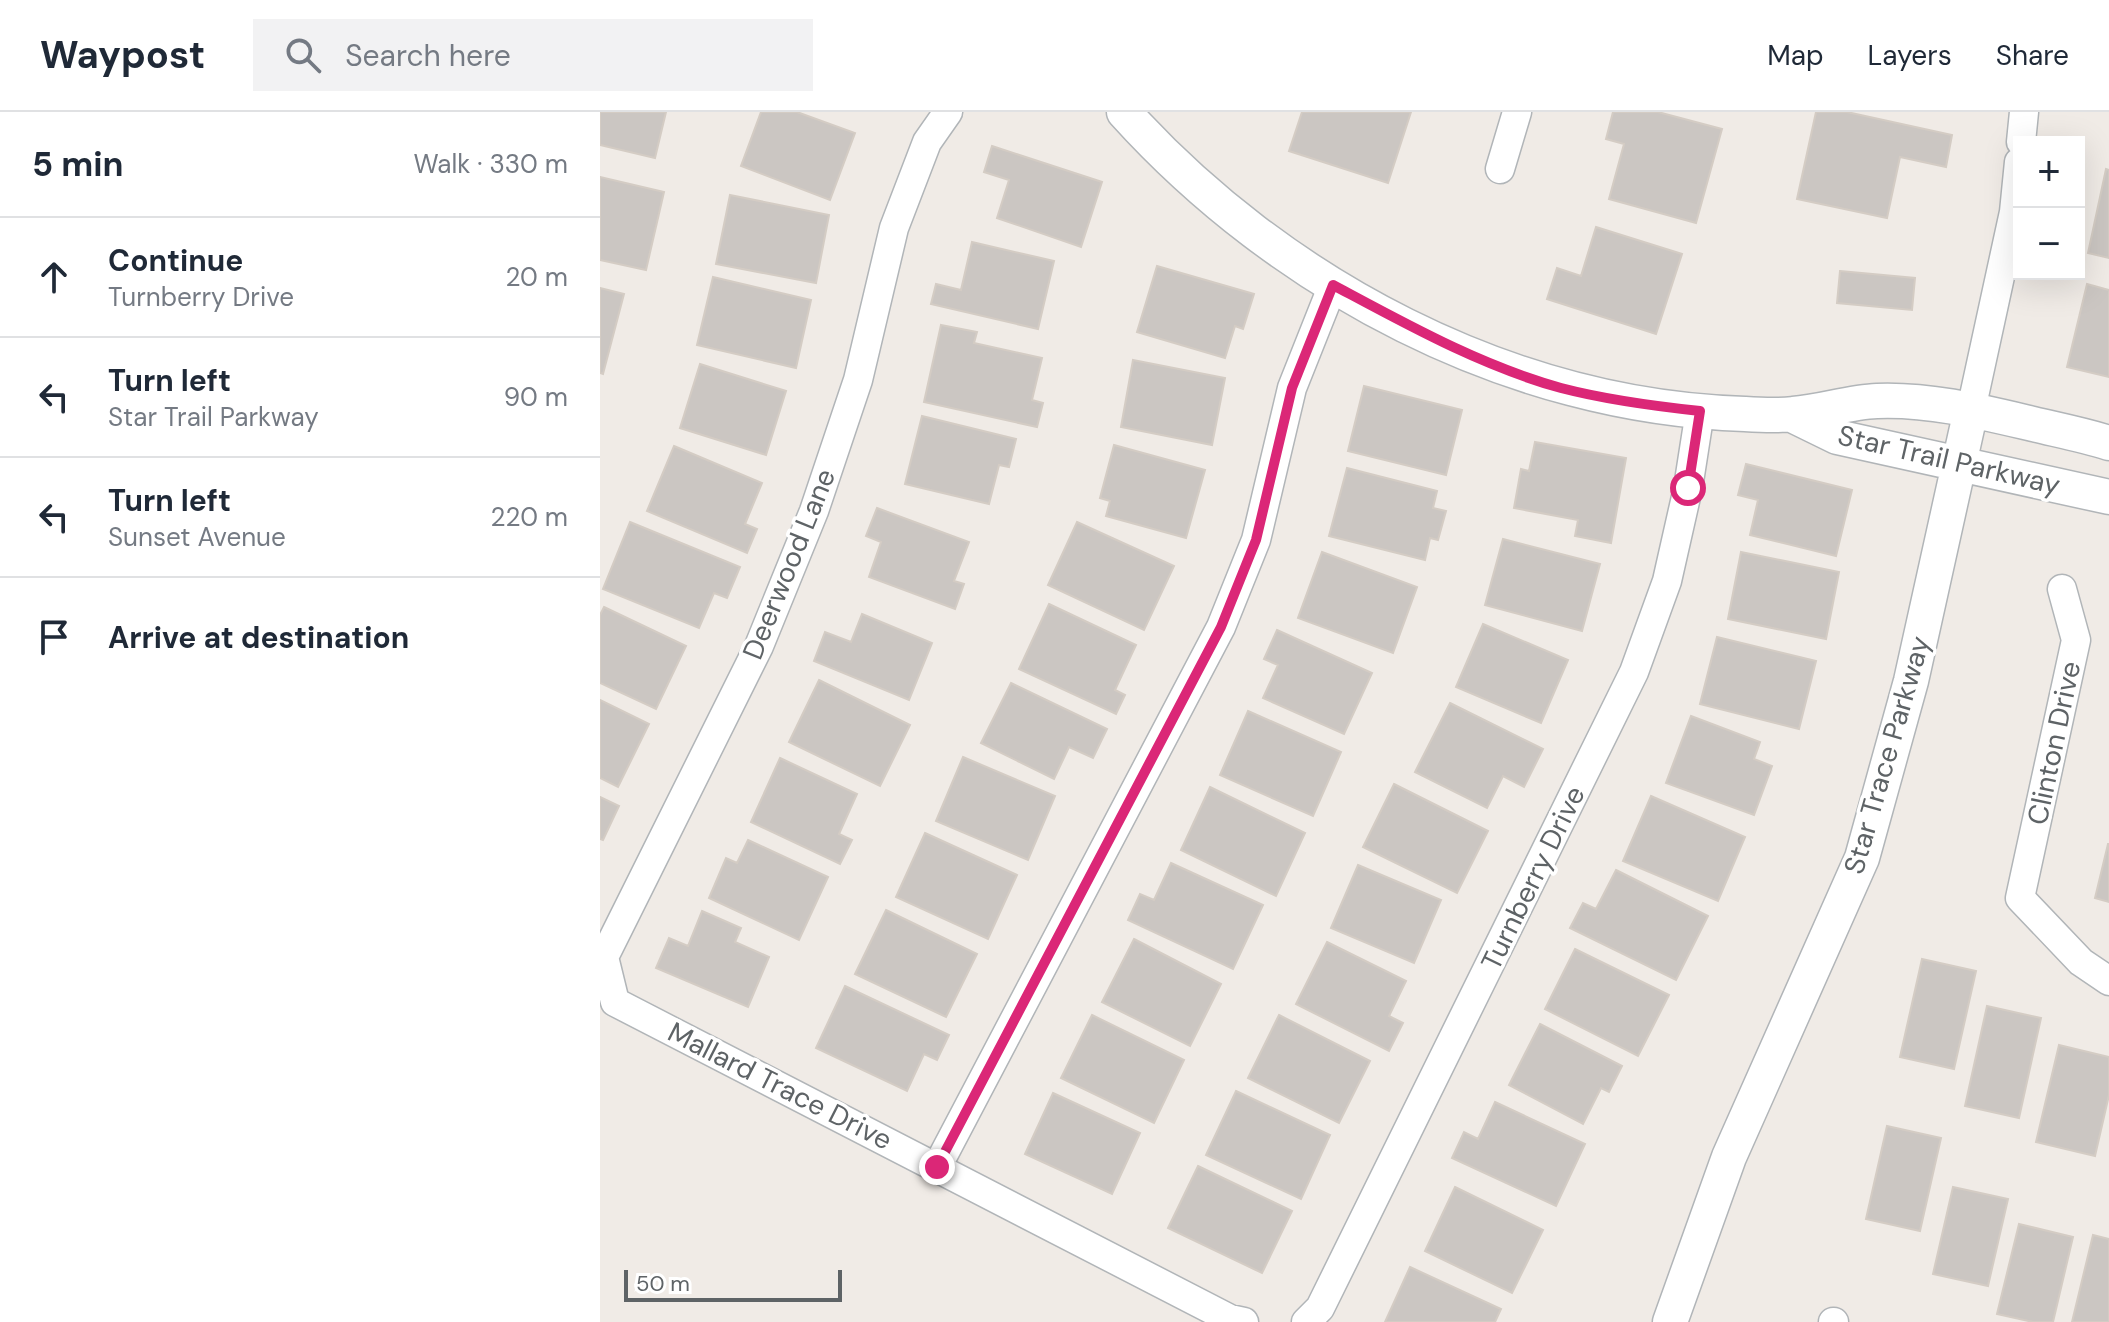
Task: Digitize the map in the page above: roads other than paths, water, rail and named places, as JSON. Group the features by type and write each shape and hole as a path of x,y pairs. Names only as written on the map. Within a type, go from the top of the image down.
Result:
{"street":[{"name":"Deerwood Lane","path":"615,1002 604,957 759,646 814,511 858,380 894,228 927,142 948,112"},
{"name":"Star Trail Parkway","path":"1124,112 1216,202 1255,233 1333,285 1479,359 1558,387 1628,402 1700,411 1792,415 1875,401 1906,401 1971,410 2109,443"},
{"path":"1500,169 1517,112"},
{"path":"2022,136 2024,112"},
{"name":"Star Trace Parkway","path":"1670,1322 1729,1157 1862,858 1911,681 2014,208"},
{"path":"937,1167 1221,627 1256,540 1292,388 1333,285"},
{"name":"Turnberry Drive","path":"1306,1322 1320,1308 1634,672 1667,581 1688,488 1700,411"},
{"name":"Star Trail Parkway","path":"1792,415 1837,437 2109,497"},
{"name":"Clinton Drive","path":"2062,589 2076,640 2020,898 2081,962 2109,981"},
{"name":"Mallard Trace Drive","path":"615,1002 1230,1319 1244,1322"}]}
